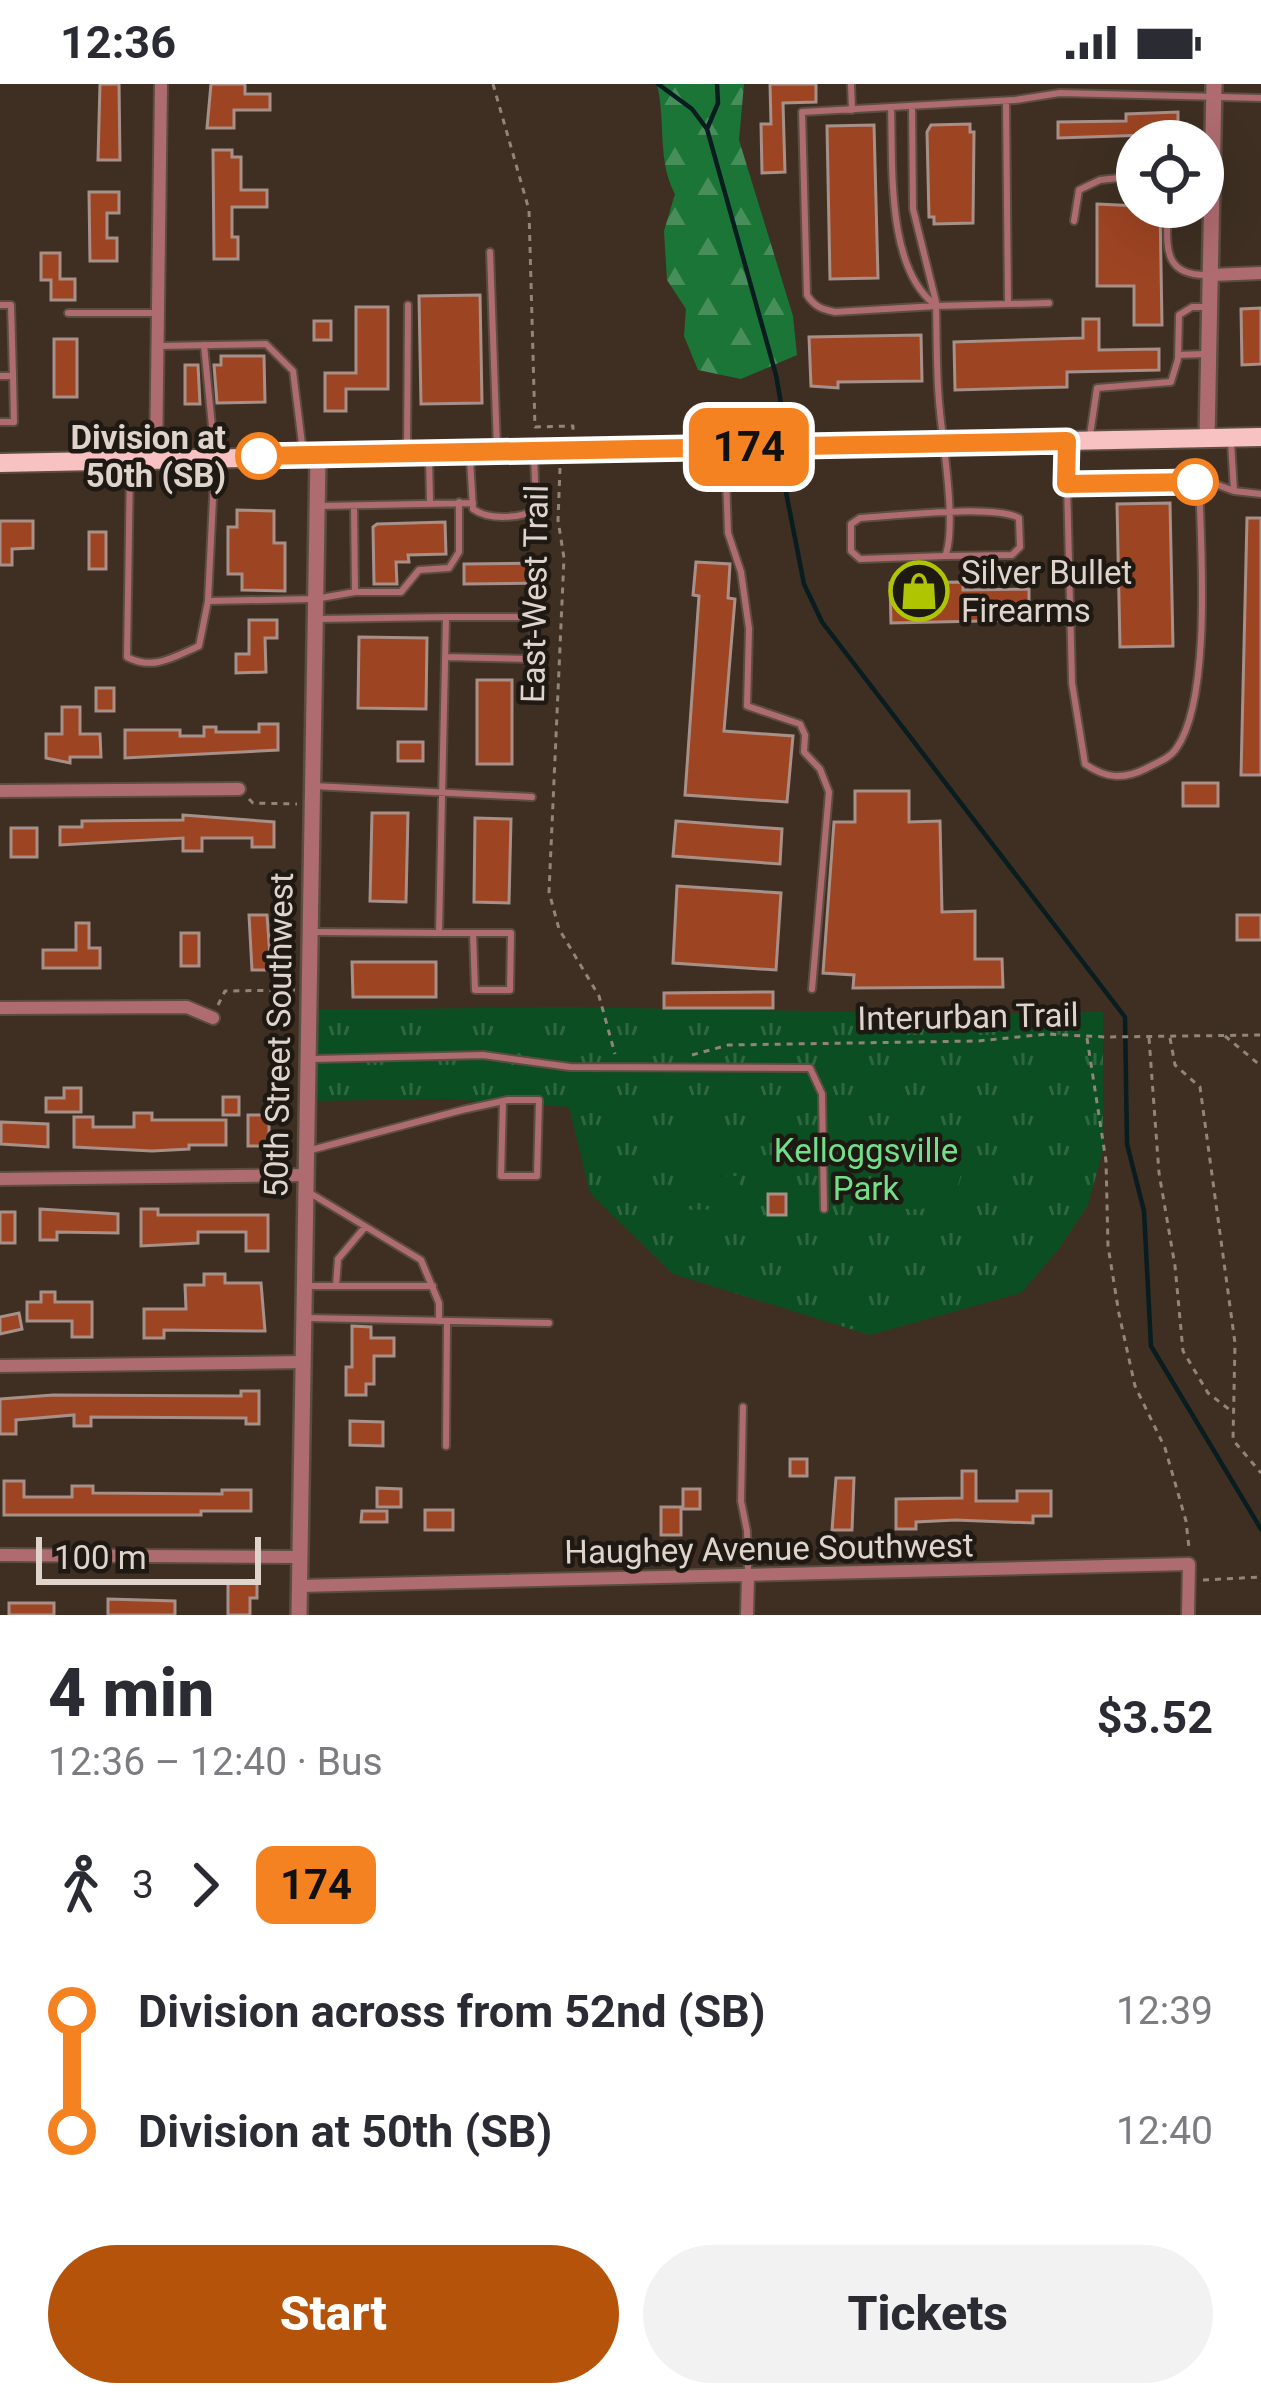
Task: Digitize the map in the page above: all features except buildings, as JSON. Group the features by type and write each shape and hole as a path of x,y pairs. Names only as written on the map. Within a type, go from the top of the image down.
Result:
{"main road":[{"path":"0,463 1261,437"}],"street":[{"path":"155,459 161,84"},
{"path":"1207,439 1210,228"},
{"path":"1211,275 1261,273"},
{"name":"50th Street Southwest","path":"299,1615 316,506 310,455"},
{"path":"0,791 239,789"},
{"path":"0,1008 187,1006 213,1018"},
{"path":"0,1179 307,1183"},
{"path":"0,1366 304,1362"},
{"path":"0,1555 300,1557"},
{"path":"1188,1615 1189,1564"},
{"name":"Haughey Avenue Southwest","path":"300,1586 1189,1564"},
{"path":"747,1615 748,1576"}],"lane":[{"path":"851,84 852,110"},
{"path":"1099,84 1099,95"},
{"path":"1049,302 818,309 807,295 802,112 1006,101 1060,92 1214,92 1261,98"},
{"path":"1006,101 1008,304"},
{"path":"912,106 913,209 936,306 948,513 945,556"},
{"path":"891,107 896,220 915,289 936,306"},
{"path":"1074,221 1079,190 1116,178"},
{"path":"1168,228 1172,262 1186,274 1211,275"},
{"path":"490,252 497,451"},
{"path":"0,304 11,304 14,422 0,422"},
{"path":"407,453 408,305"},
{"path":"1090,441 1097,388 1171,382 1178,355 1179,315 1192,307 1211,306"},
{"path":"68,313 158,313"},
{"path":"157,346 266,344 293,371 310,455"},
{"path":"130,460 128,657 142,665 164,662 199,646 208,601 215,458 204,345"},
{"path":"1178,355 1210,354"},
{"path":"0,376 13,376"},
{"path":"1231,438 1234,491"},
{"path":"1067,441 1072,683 1085,764 1102,776 1131,776 1172,755 1184,736 1202,642 1198,482"},
{"path":"725,448 728,533 749,629 747,706 800,724 804,752 820,769 830,792 812,988"},
{"path":"470,452 473,509 482,515 527,515 536,509 534,451"},
{"path":"429,453 430,501"},
{"path":"1066,484 1198,482 1261,494"},
{"path":"208,601 401,592 419,570 449,568 459,552 459,502"},
{"path":"316,506 473,503"},
{"path":"354,506 356,592"},
{"path":"1008,512 1019,518 1020,547 1012,555 945,556 860,559 851,551 851,524 860,518 948,513 1008,512"},
{"path":"439,933 446,617"},
{"path":"314,619 534,617 532,659 445,657"},
{"path":"310,786 532,797"},
{"path":"310,932 511,933 510,989 475,990 473,933"},
{"path":"310,1059 483,1055 571,1067 810,1069 822,1094 824,1208"},
{"path":"308,1151 503,1101 539,1100 537,1177 501,1176 503,1101"},
{"path":"307,1183 365,1227 421,1260 443,1321 446,1446"},
{"path":"335,1286 338,1259 365,1227"},
{"path":"305,1286 433,1286"},
{"path":"304,1318 549,1323"},
{"path":"743,1407 741,1501 748,1576"}],"path":[{"name":"East-West Trail","path":"494,84 530,210 536,427 573,426 572,446 560,454 558,520 564,558 549,892 559,929 610,1024 616,1068"},
{"path":"239,789 253,803 310,804"},
{"path":"213,1018 225,991 311,990"},
{"name":"Interurban Trail","path":"684,1066 690,1056 728,1045 978,1041 1047,1034 1261,1035"},
{"path":"1223,1035 1261,1066"},
{"path":"1087,1036 1106,1161 1108,1246 1119,1314 1135,1386 1165,1448 1186,1521 1189,1564"},
{"path":"1149,1036 1159,1173 1183,1351 1208,1393 1232,1411"},
{"path":"1170,1036 1175,1065 1200,1087 1235,1343 1233,1440 1261,1473"},
{"path":"1189,1579 1261,1577"}],"green space":[{"path":"657,84 744,84 739,140 793,316 797,355 741,379 698,370 684,336 686,309 667,280 664,231 675,194 666,168"},
{"name":"Kelloggsville Park","path":"565,1007 1103,1012 1103,1150 1088,1205 1021,1293 870,1335 673,1274 590,1193 569,1107 445,1099 309,1101 311,1010"},
{"path":"671,1127 754,1127 754,1165 672,1165"},
{"path":"943,1127 961,1169 949,1198 916,1209 871,1198 872,1137 884,1130"},
{"path":"739,1176 740,1201 686,1201 686,1177"},
{"path":"740,1209 740,1234 687,1235 687,1210"}],"waterway":[{"path":"658,84 692,109 707,129 783,415"},
{"path":"707,129 718,103 717,84"},
{"path":"783,477 804,584 822,622 1125,1017 1127,1144 1144,1211 1151,1346 1261,1529"}],"bus line":[{"name":"174","path":"259,456 1067,441 1066,484 1195,482"}],"place":[{"name":"Division at 50th (SB)","path":"259,456"},
{"name":"Silver Bullet Firearms","path":"919,591"}]}
